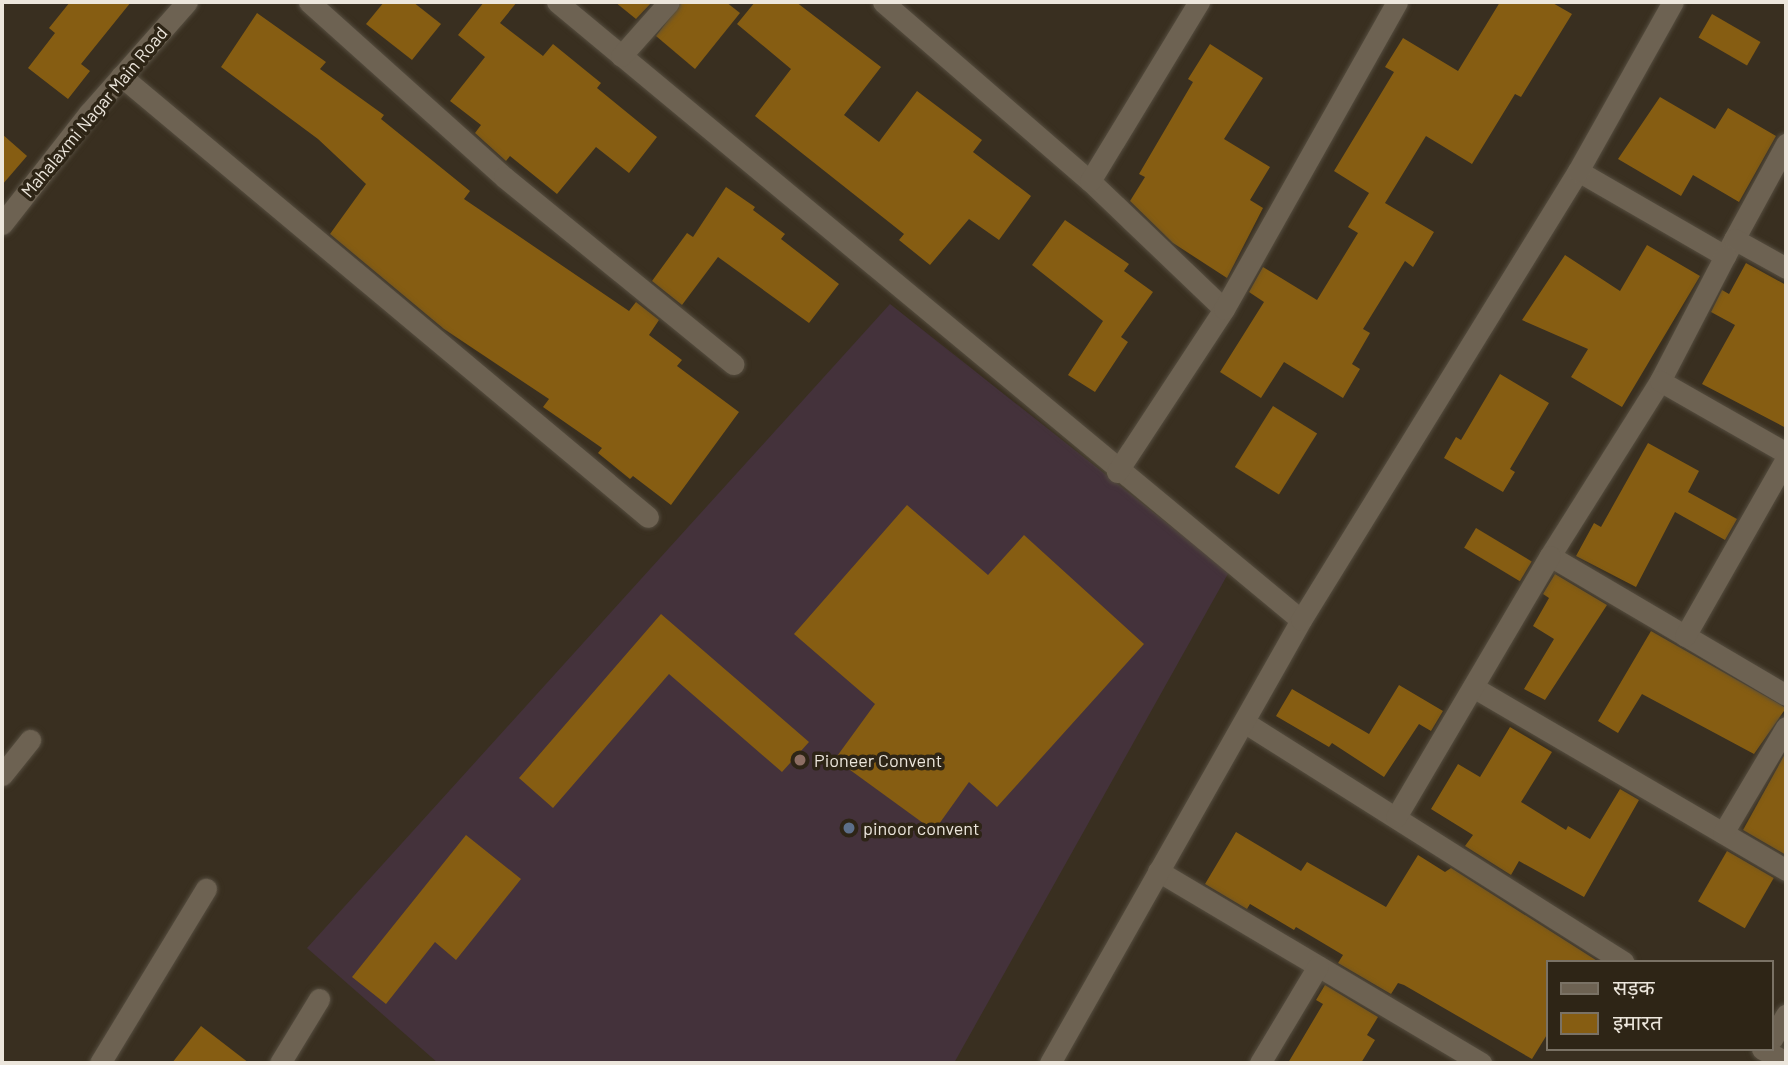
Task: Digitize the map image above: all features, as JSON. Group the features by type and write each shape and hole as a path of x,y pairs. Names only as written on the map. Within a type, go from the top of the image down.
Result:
{"street":[{"name":"Mahalaxmi Nagar Main Road","path":"2,224 121,76 187,2"},
{"path":"309,2 503,177 733,364"},
{"path":"556,2 1117,472 1301,620"},
{"path":"621,56 668,2"},
{"path":"883,2 1090,181 1224,309"},
{"path":"1090,181 1199,2"},
{"path":"1117,472 1224,309 1397,2"},
{"path":"1050,1063 1301,620 1578,172 1673,2"},
{"path":"121,76 648,517"},
{"path":"1396,817 1550,556 1660,381 1786,144"},
{"path":"1578,172 1729,248 1786,268"},
{"path":"1660,381 1786,453"},
{"path":"1685,636 1786,458"},
{"path":"1550,556 1786,695"},
{"path":"1473,687 1786,870"},
{"path":"1244,722 1621,960"},
{"path":"1723,833 1786,727"},
{"path":"2,775 30,740"},
{"path":"1158,871 1318,966 1448,1055 1481,1063"},
{"path":"100,1063 206,889"},
{"path":"1260,1063 1318,966"},
{"path":"280,1063 318,999"},
{"path":"1774,1034 1786,1015"},
{"path":"1771,1051 1786,1062"}],"shaded area":[{"name":"Pioneer Convent","path":"890,304 1229,572 954,1063 438,1063 307,948"}],"building":[{"path":"70,2 131,2 81,64 90,71 68,99 28,68 55,33 49,28"},
{"path":"384,2 413,2 441,24 412,60 366,24"},
{"path":"484,2 517,2 500,23 543,56 553,44 601,83 597,88 657,137 629,173 596,147 557,194 510,156 506,161 475,133 481,125 450,101 485,57 458,35"},
{"path":"615,2 652,2 636,19"},
{"path":"682,2 726,2 740,13 695,69 656,36"},
{"path":"755,2 796,2 881,67 844,115 879,142 917,91 982,140 973,152 1031,196 999,240 969,219 930,265 899,240 904,234 755,116 791,69 737,24"},
{"path":"1500,2 1551,2 1572,14 1521,97 1515,94 1472,164 1426,136 1385,203 1434,232 1413,267 1405,261 1363,329 1370,333 1352,364 1360,369 1343,398 1284,362 1261,398 1220,372 1264,302 1249,292 1263,267 1317,300 1358,233 1348,227 1369,193 1334,171 1394,72 1385,67 1403,38 1458,71"},
{"path":"257,13 326,62 320,69 384,115 381,119 470,191 464,199 629,311 636,302 659,320 649,335 682,360 677,366 739,412 671,505 633,476 630,479 598,453 602,448 543,407 549,399 444,329 330,234 366,184 318,139 221,67"},
{"path":"1712,14 1760,42 1747,65 1698,37"},
{"path":"1210,44 1263,78 1224,139 1270,167 1250,200 1263,208 1227,278 1173,243 1130,201 1145,177 1139,174 1193,82 1188,79"},
{"path":"1660,97 1715,129 1728,108 1776,136 1739,202 1693,175 1681,196 1618,159"},
{"path":"2,134 27,156 2,185"},
{"path":"726,187 755,207 753,210 785,234 781,239 839,284 809,323 718,257 682,305 652,281 687,233 693,237"},
{"path":"1065,220 1129,264 1124,271 1153,292 1121,337 1128,342 1095,392 1068,375 1103,321 1032,265"},
{"path":"1647,245 1700,276 1622,407 1571,377 1588,349 1522,320 1565,255 1620,291"},
{"path":"1746,263 1786,285 1786,428 1702,384 1735,325 1711,312 1722,290 1729,294"},
{"path":"1500,374 1549,403 1510,469 1515,472 1503,492 1444,458 1456,437 1461,440"},
{"path":"1273,406 1317,434 1279,495 1235,467"},
{"path":"1648,443 1699,471 1688,492 1737,519 1725,540 1675,512 1636,587 1576,556 1594,523 1601,527"},
{"path":"907,505 988,575 1024,535 1144,644 997,807 969,782 934,831 835,759 875,704 794,634"},
{"path":"1476,528 1532,561 1520,581 1464,548"},
{"path":"1555,574 1607,605 1545,700 1524,689 1554,639 1533,626 1549,598 1543,594"},
{"path":"661,614 809,742 782,772 669,674 553,808 519,778"},
{"path":"1651,631 1786,708 1754,754 1642,694 1618,733 1598,721"},
{"path":"1399,685 1443,711 1431,731 1419,724 1384,777 1332,743 1329,747 1276,716 1292,689 1369,734"},
{"path":"1510,727 1552,752 1521,802 1566,830 1568,826 1590,839 1620,789 1639,800 1584,897 1519,861 1511,875 1465,846 1473,835 1431,809 1458,764 1480,777"},
{"path":"1786,752 1786,855 1743,830"},
{"path":"1236,832 1301,871 1307,862 1386,907 1418,855 1445,872 1451,868 1596,960 1546,960 1546,1036 1532,1059 1404,985 1398,983 1391,994 1338,963 1343,955 1296,927 1294,930 1250,904 1247,909 1205,884"},
{"path":"466,835 521,879 456,960 435,942 386,1004 352,977"},
{"path":"1727,851 1774,878 1745,928 1698,901"},
{"path":"1325,985 1378,1017 1367,1035 1375,1040 1361,1063 1288,1063 1323,1004 1316,1000"},
{"path":"201,1026 249,1063 172,1063"}],"place":[{"name":"Pioneer Convent","path":"800,760"},
{"name":"pinoor convent","path":"849,828"}]}
